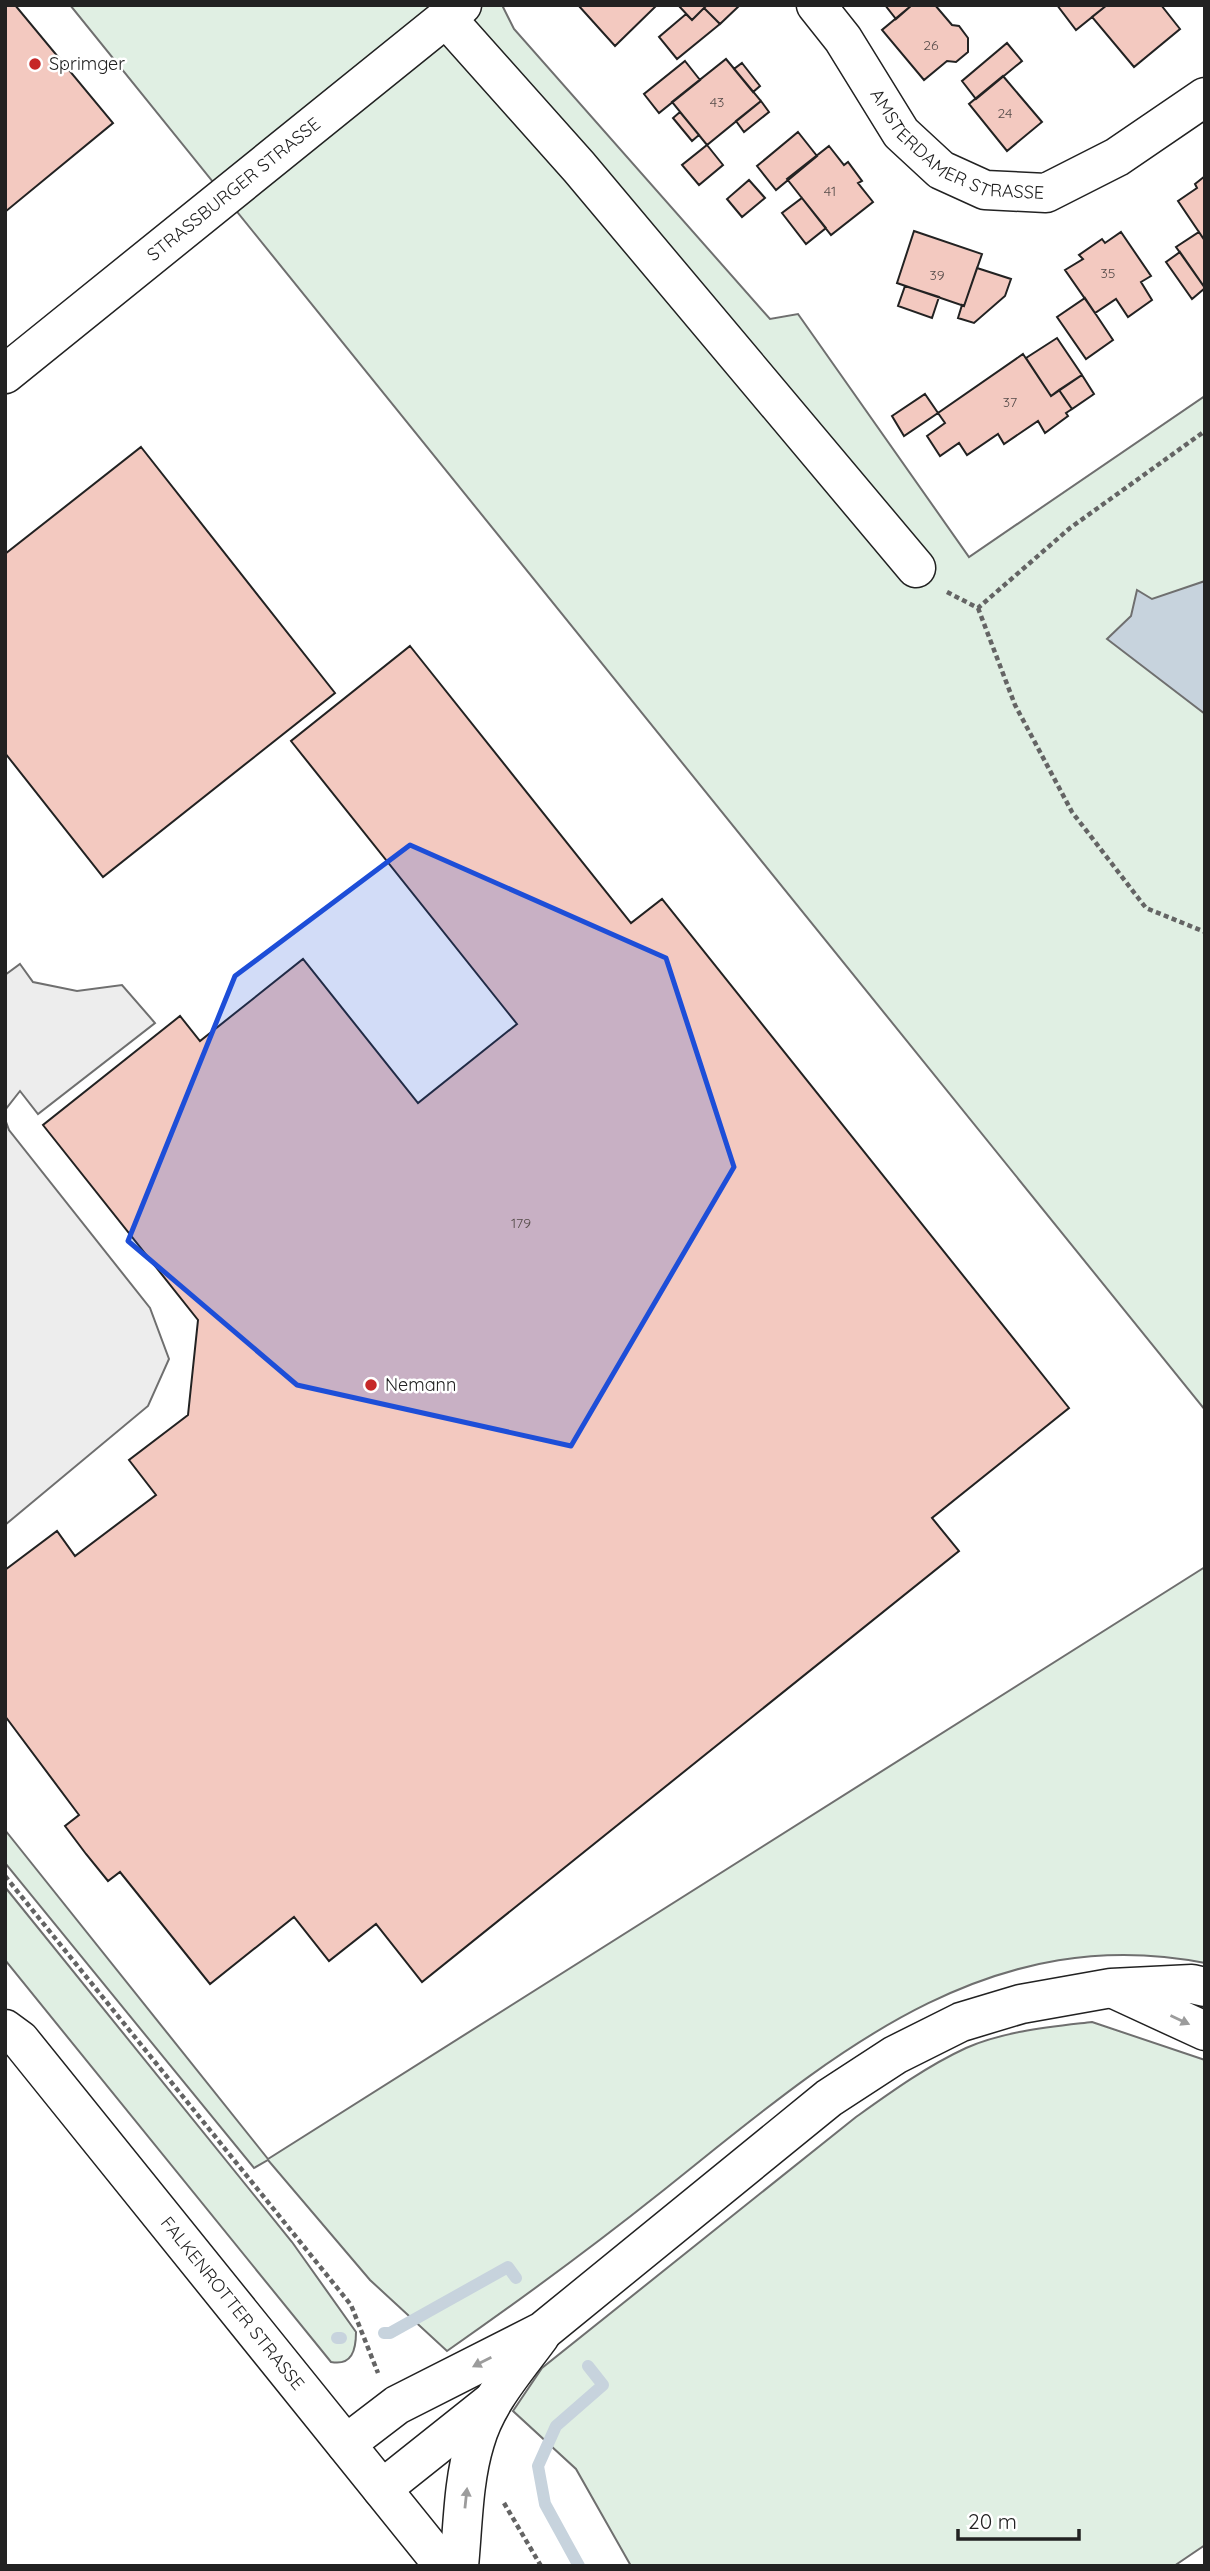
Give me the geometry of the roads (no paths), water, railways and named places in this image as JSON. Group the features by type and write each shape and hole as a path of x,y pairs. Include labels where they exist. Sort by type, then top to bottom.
{"main road":[{"name":"AMSTERDAMER STRASSE","path":"816,5 843,39 901,132 941,170 985,190 1046,193 1117,157 1205,97"},
{"name":"STRASSBURGER STRASSE","path":"5,374 454,12"},
{"path":"454,12 579,167 916,568"},
{"path":"346,2444 397,2405 543,2331 829,2098 895,2055 961,2022 1021,2004 1111,1988 1192,1984 1205,1987"},
{"path":"1111,1988 1205,2031"},
{"name":"FALKENROTTER STRASSE","path":"10,2025 444,2566"},
{"path":"459,2566 468,2477 475,2441 492,2401 543,2331"},
{"path":"382,2489 492,2401"}],"waterway":[{"path":"384,2333 390,2333 508,2267 516,2278"},
{"path":"579,2566 545,2504 538,2466 556,2426 603,2385 588,2366"}],"place":[{"name":"Sprimger","path":"35,64"},
{"name":"Nemann","path":"371,1385"}]}
